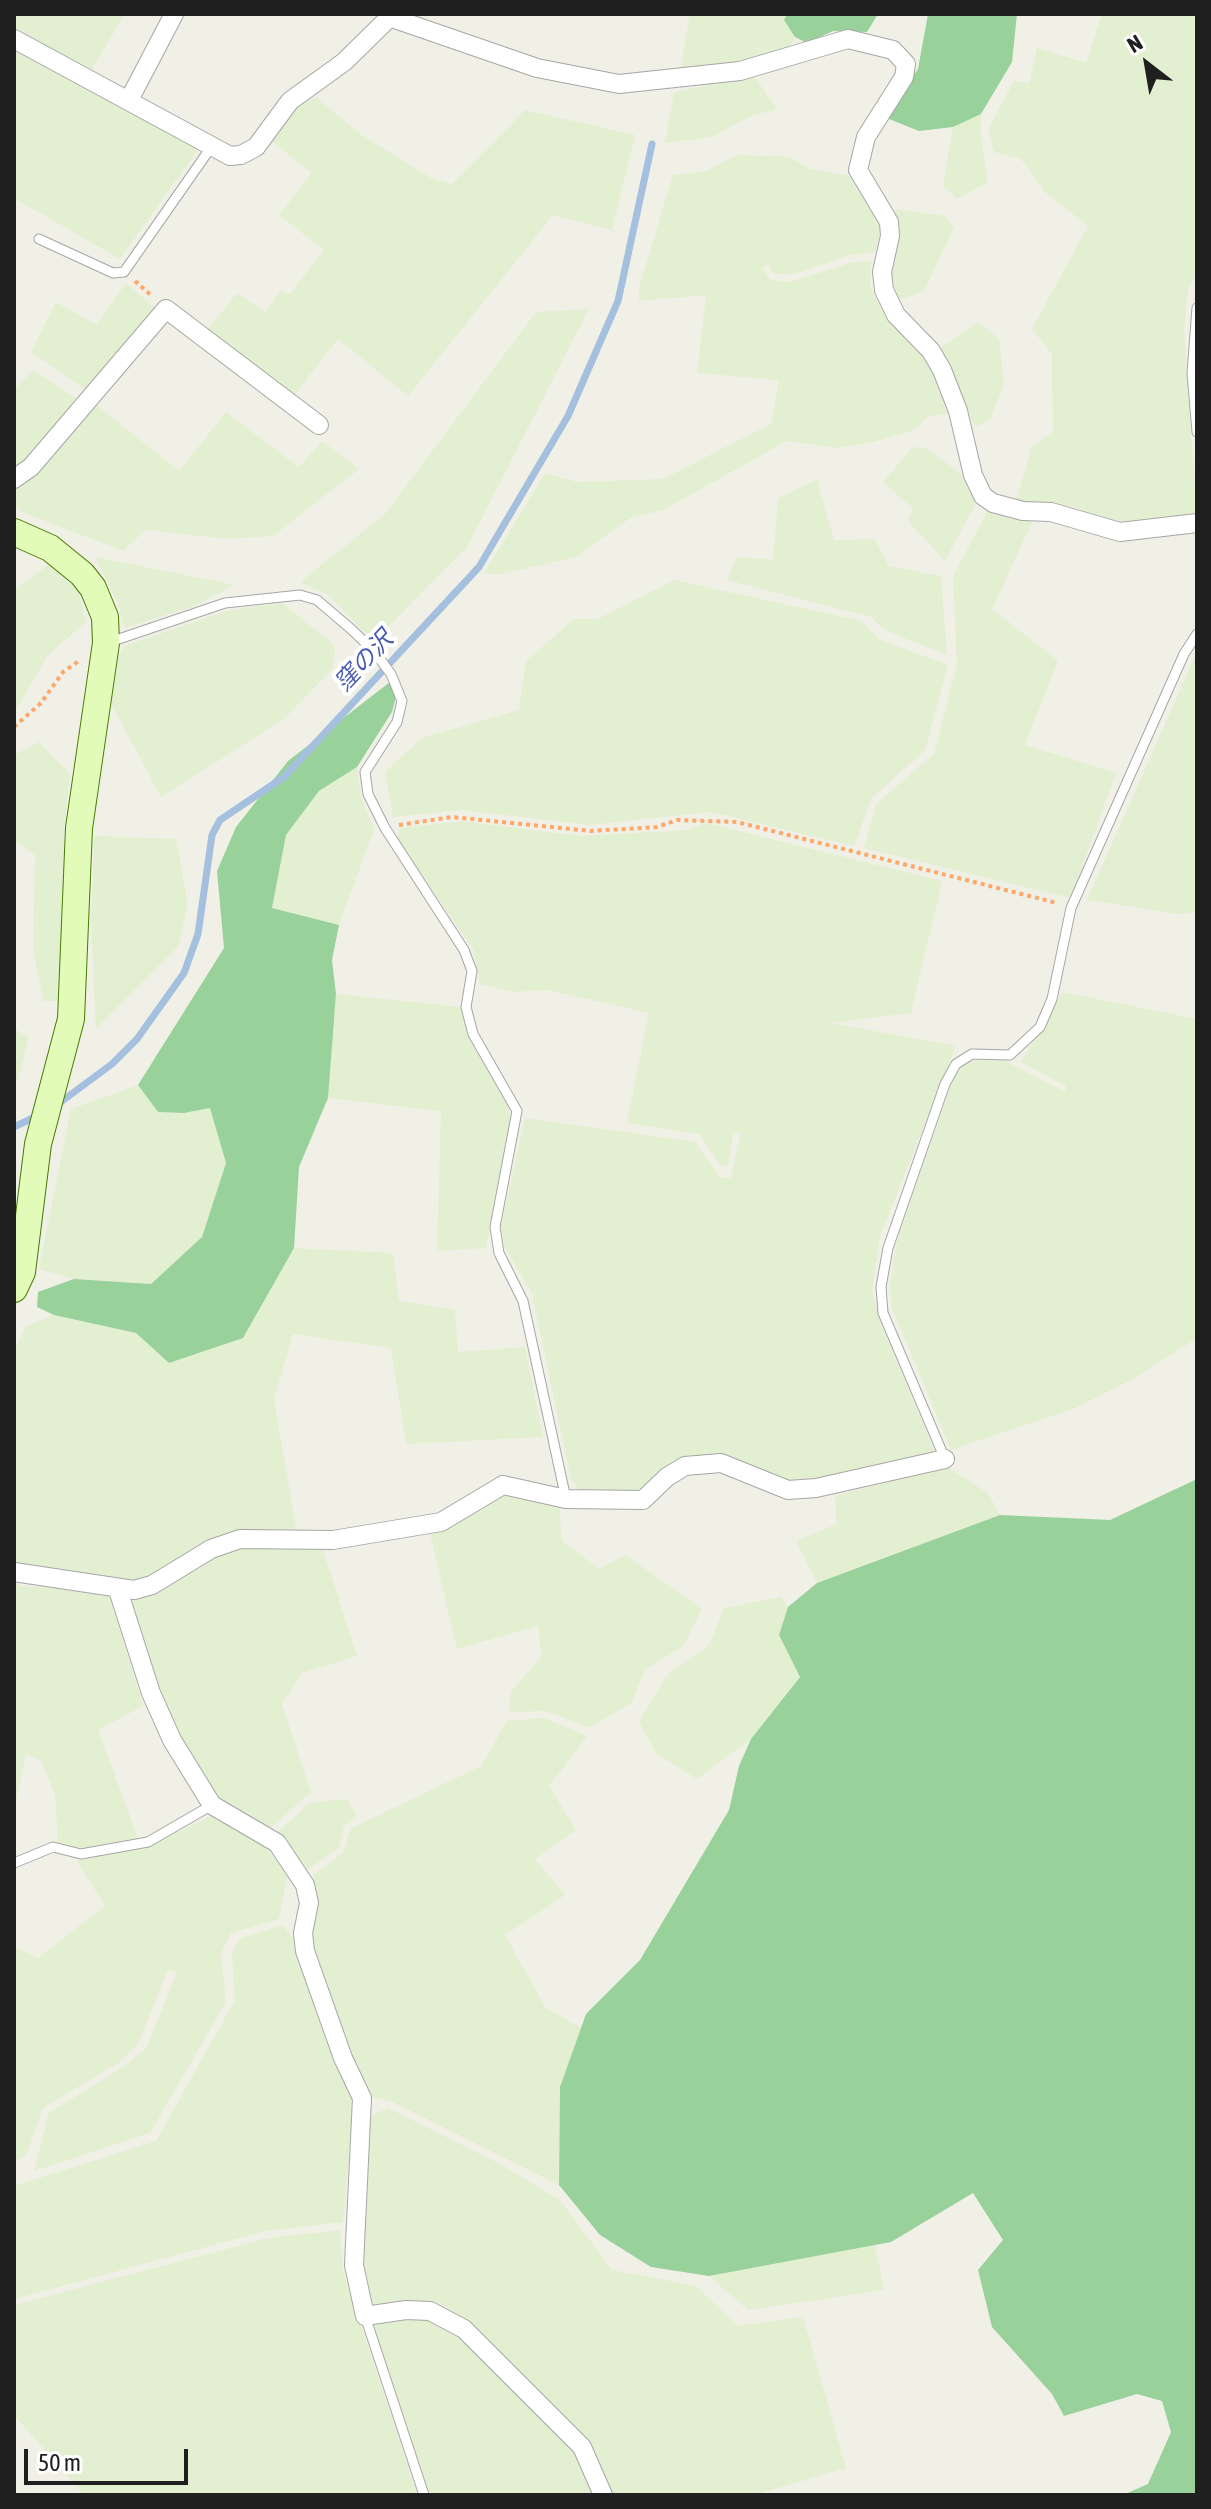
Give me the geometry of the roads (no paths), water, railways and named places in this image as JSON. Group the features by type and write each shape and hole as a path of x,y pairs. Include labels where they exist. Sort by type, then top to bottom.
{"street":[{"path":"129,100 174,14"},
{"path":"14,39 230,156 241,155 256,147 290,101 344,62 393,16 537,68 619,84 740,71 848,39 893,50 906,64 904,77 866,137 858,170 889,222 890,236 882,272 884,290 896,315 931,351 942,370 958,411 973,475 983,496 993,503 1023,511 1051,512 1120,532 1197,523"},
{"path":"14,479 31,467 166,309 319,425"},
{"path":"14,532 50,548 82,574 93,588 105,617 106,643 79,828 71,1019 38,1144 17,1276"},
{"path":"14,1572 118,1590 152,1585 211,1549 240,1539 333,1540 441,1522 503,1485 566,1499 643,1500 667,1477 685,1466 721,1463 788,1490 816,1488 945,1459"},
{"path":"118,1590 151,1693 167,1728 212,1805 277,1843 305,1885 309,1903 303,1933 305,1951 343,2058 362,2098 354,2265 365,2316 406,2310 430,2311 464,2329 582,2447 603,2495"}],"lane":[{"path":"39,239 113,273 124,272 212,146"},
{"path":"1197,308 1192,373 1197,432"},
{"path":"106,643 225,603 300,595 317,600 374,651 391,674 402,701 397,722 365,772 368,794 385,828 464,950 472,971 466,1007 473,1034 517,1111 495,1227 499,1253 523,1301 566,1499"},
{"path":"945,1459 883,1313 881,1287 888,1248 945,1084 956,1064 972,1054 1010,1055 1040,1027 1052,999 1071,908 1184,654 1197,634"},
{"path":"14,1863 53,1847 81,1854 148,1842 212,1805"},
{"path":"365,2316 424,2495"}],"waterway":[{"name":"窪の沢","path":"58,1104 112,1064 137,1039 184,973 198,934 212,835 220,820 284,777 479,567 568,416 618,301 652,144"},
{"name":"窪の沢","path":"14,1127 37,1116"}]}
